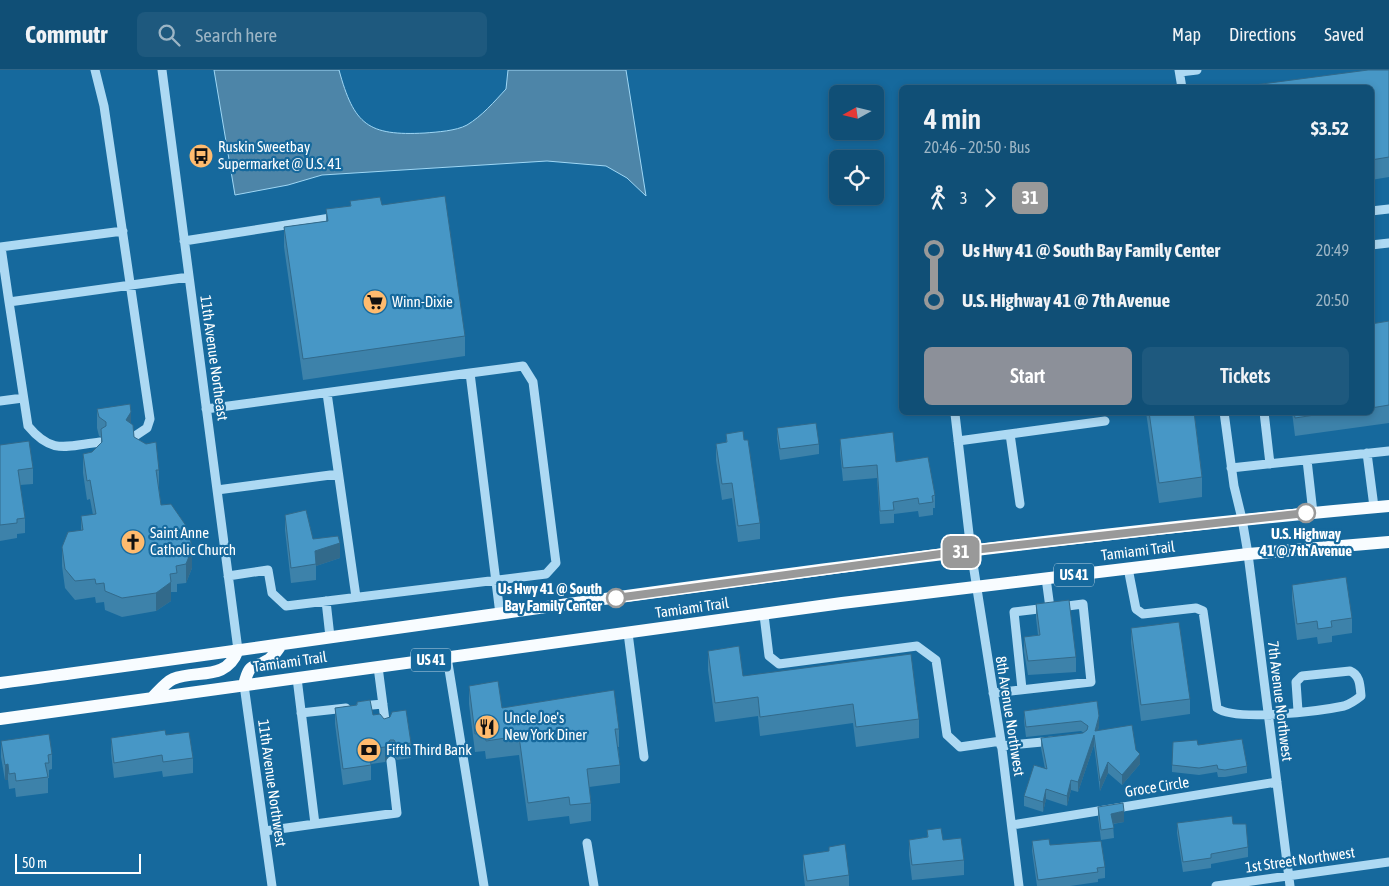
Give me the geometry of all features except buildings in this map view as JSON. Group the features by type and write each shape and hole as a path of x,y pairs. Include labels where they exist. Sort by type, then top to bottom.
{"main road":[{"name":"Tamiami Trail","path":"0,683 971,551 1242,519 1389,506"},
{"name":"Tamiami Trail","path":"0,720 448,657 977,586 1248,554 1389,542"},
{"path":"244,685 246,674 251,668 269,660 282,644"},
{"path":"152,698 173,679 218,671 230,662 238,650"}],"street":[{"path":"95,70 104,106 132,285 150,419 147,428 132,438"},
{"name":"11th Avenue Northeast","path":"162,70 238,650"},
{"path":"1182,85 1180,71 1198,70"},
{"path":"1374,211 1389,209"},
{"path":"184,241 349,215"},
{"path":"100,442 62,447 48,445 38,439 28,426 1,247 123,231"},
{"path":"1374,245 1389,243"},
{"path":"9,302 189,277"},
{"path":"206,409 523,366 532,382 556,563 546,574 286,606 272,593 268,570 228,576"},
{"path":"470,373 500,614"},
{"path":"327,393 356,597"},
{"path":"0,401 23,398"},
{"name":"8th Avenue Northwest","path":"955,415 971,551 1001,744 1019,886"},
{"name":"7th Avenue Northwest","path":"1224,415 1248,554 1290,886"},
{"path":"1264,415 1270,464"},
{"path":"958,441 1105,421"},
{"path":"1010,434 1020,504"},
{"path":"1232,468 1389,451"},
{"path":"1367,453 1374,507"},
{"path":"1307,460 1313,513"},
{"path":"217,490 338,474"},
{"path":"1128,568 1136,609 1143,614 1196,608 1202,611 1217,708 1223,713 1233,715 1268,715 1298,712 1346,706 1361,696 1359,679 1355,673 1350,671 1302,676 1296,682 1298,712"},
{"path":"1046,578 1050,608"},
{"path":"326,601 330,637"},
{"path":"993,693 1091,682 1084,604 1014,612 1022,689"},
{"path":"764,615 769,656 779,664 917,646 936,660 947,735 960,747 1065,739"},
{"path":"628,633 644,757"},
{"path":"448,657 484,886"},
{"path":"378,667 386,728"},
{"path":"297,678 315,824"},
{"name":"11th Avenue Northwest","path":"244,685 272,886"},
{"path":"302,713 383,704"},
{"path":"265,831 397,813 391,761"},
{"name":"Groce Circle","path":"1012,825 1277,782"},
{"path":"588,843 594,886"},
{"name":"1st Street Northwest","path":"1216,886 1389,862"}],"water":[{"path":"214,70 339,70 351,103 358,115 366,123 377,129 390,132 425,133 457,129 467,125 483,113 506,89 508,70 626,70 646,196 627,178 606,166 547,161 322,175 288,185 235,195"}],"bus line":[{"name":"31","path":"616,598 955,552 1306,513"}],"place":[{"name":"Ruskin Sweetbay Supermarket @ U.S. 41","path":"201,156"},
{"name":"Winn-Dixie","path":"375,302"},
{"name":"U.S. Highway 41 @ 7th Avenue","path":"1306,513"},
{"name":"Saint Anne Catholic Church","path":"133,542"},
{"name":"Us Hwy 41 @ South Bay Family Center","path":"616,598"},
{"name":"Uncle Joe's New York Diner","path":"487,727"},
{"name":"Fifth Third Bank","path":"369,750"}]}
